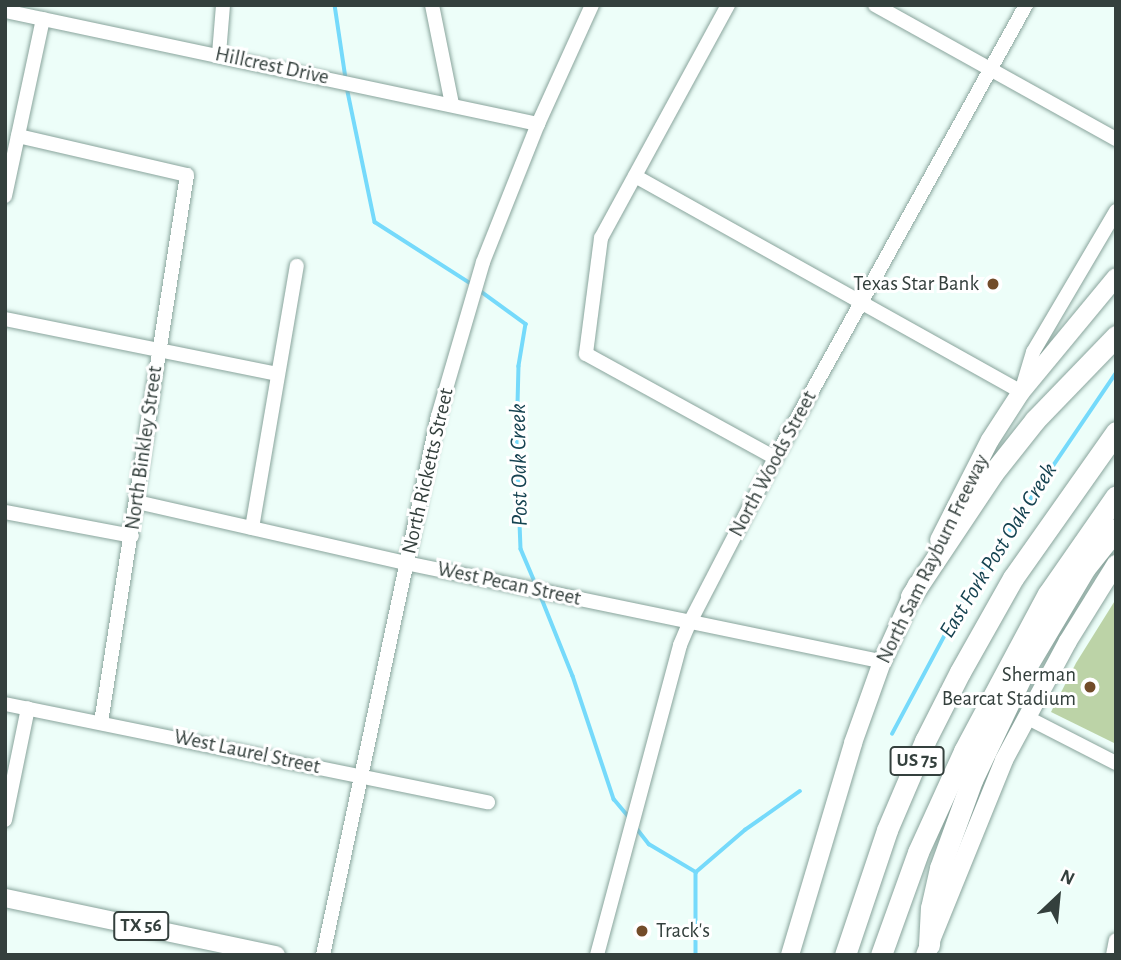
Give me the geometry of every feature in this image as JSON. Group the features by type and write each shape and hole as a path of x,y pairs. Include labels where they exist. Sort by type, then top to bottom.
{"highway":[{"path":"911,596 993,473 1035,420 1116,336"},
{"name":"US 75","path":"845,955 887,830 925,741 960,672 1013,578 1116,432"},
{"name":"US 75","path":"881,955 918,852 976,726 1048,594 1116,496"},
{"path":"927,950 931,908 940,868 972,780 1026,667 1086,568 1116,529"}],"main road":[{"name":"North Sam Rayburn Freeway","path":"790,955 830,815 882,662 911,596 990,440 1021,392 1116,277"},
{"path":"927,950 972,833 1026,717 1068,641 1116,564"},
{"name":"TX 56","path":"5,898 276,955"}],"street":[{"path":"219,54 223,5"},
{"path":"432,5 452,104"},
{"name":"North Ricketts Street","path":"323,955 438,416 483,261 538,124 592,5"},
{"path":"728,5 601,239 586,354 775,458"},
{"path":"875,5 1116,139"},
{"name":"North Woods Street","path":"597,955 680,645 690,622 775,458 1026,5"},
{"name":"Hillcrest Drive","path":"5,11 219,54 538,124"},
{"path":"5,196 43,19"},
{"name":"North Binkley Street","path":"18,136 187,175 158,348 138,502 101,722"},
{"path":"635,176 861,305 1021,392 1033,352 1116,211"},
{"path":"252,528 297,266"},
{"path":"5,319 278,374"},
{"name":"West Pecan Street","path":"138,502 406,564 882,662"},
{"path":"5,512 132,536"},
{"name":"West Laurel Street","path":"5,704 488,802"},
{"path":"5,820 28,708"},
{"path":"1026,717 1116,762"},
{"path":"1113,955 1116,940"}],"green space":[{"name":"Sherman Bearcat Stadium","path":"1116,599 1116,744 1051,712 1076,663"}],"waterway":[{"name":"Post Oak Creek","path":"335,5 346,79"},
{"name":"Post Oak Creek","path":"347,87 375,222 473,285"},
{"name":"Post Oak Creek","path":"479,290 526,324 519,366 517,445 521,549 536,584"},
{"name":"East Fork Post Oak Creek","path":"892,734 969,590 1116,373"},
{"name":"Post Oak Creek","path":"540,594 573,676 614,799 629,817"},
{"name":"East Fork Post Oak Creek","path":"696,872 745,830 800,791"},
{"name":"East Fork Post Oak Creek","path":"635,826 649,844 696,872 696,955"}],"place":[{"name":"Texas Star Bank","path":"993,284"},
{"name":"Sherman Bearcat Stadium","path":"1090,687"},
{"name":"Track's","path":"642,931"}]}
